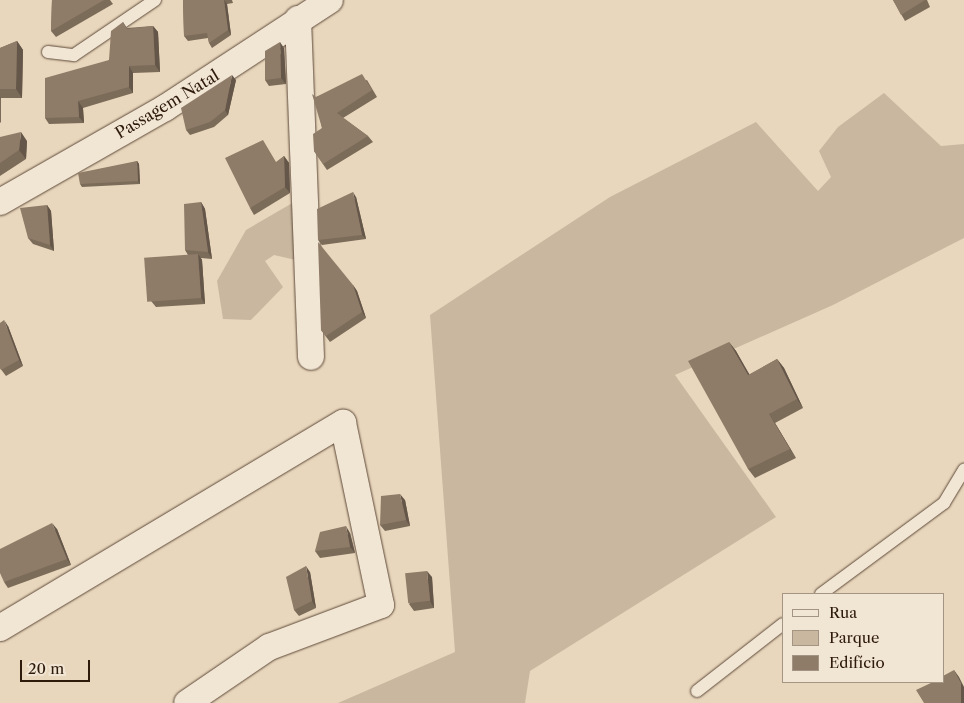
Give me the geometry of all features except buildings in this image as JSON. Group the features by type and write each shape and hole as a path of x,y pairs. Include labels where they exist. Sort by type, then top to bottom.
{"street":[{"name":"Passagem Natal","path":"0,202 165,108 298,19 330,0"},
{"path":"298,19 311,357"},
{"path":"0,628 343,423 381,605 269,647 187,703"}],"lane":[{"path":"48,52 74,55 155,0"},
{"path":"822,593 944,503 964,470"},
{"path":"697,691 782,625"}],"green space":[{"path":"884,93 941,146 964,144 964,238 833,305 675,375 776,517 530,671 525,703 338,703 455,652 430,315 610,197 756,122 818,191 831,177 819,151 838,127"},
{"path":"301,198 300,261 274,255 265,261 283,287 251,320 223,319 217,281 246,230"}]}
